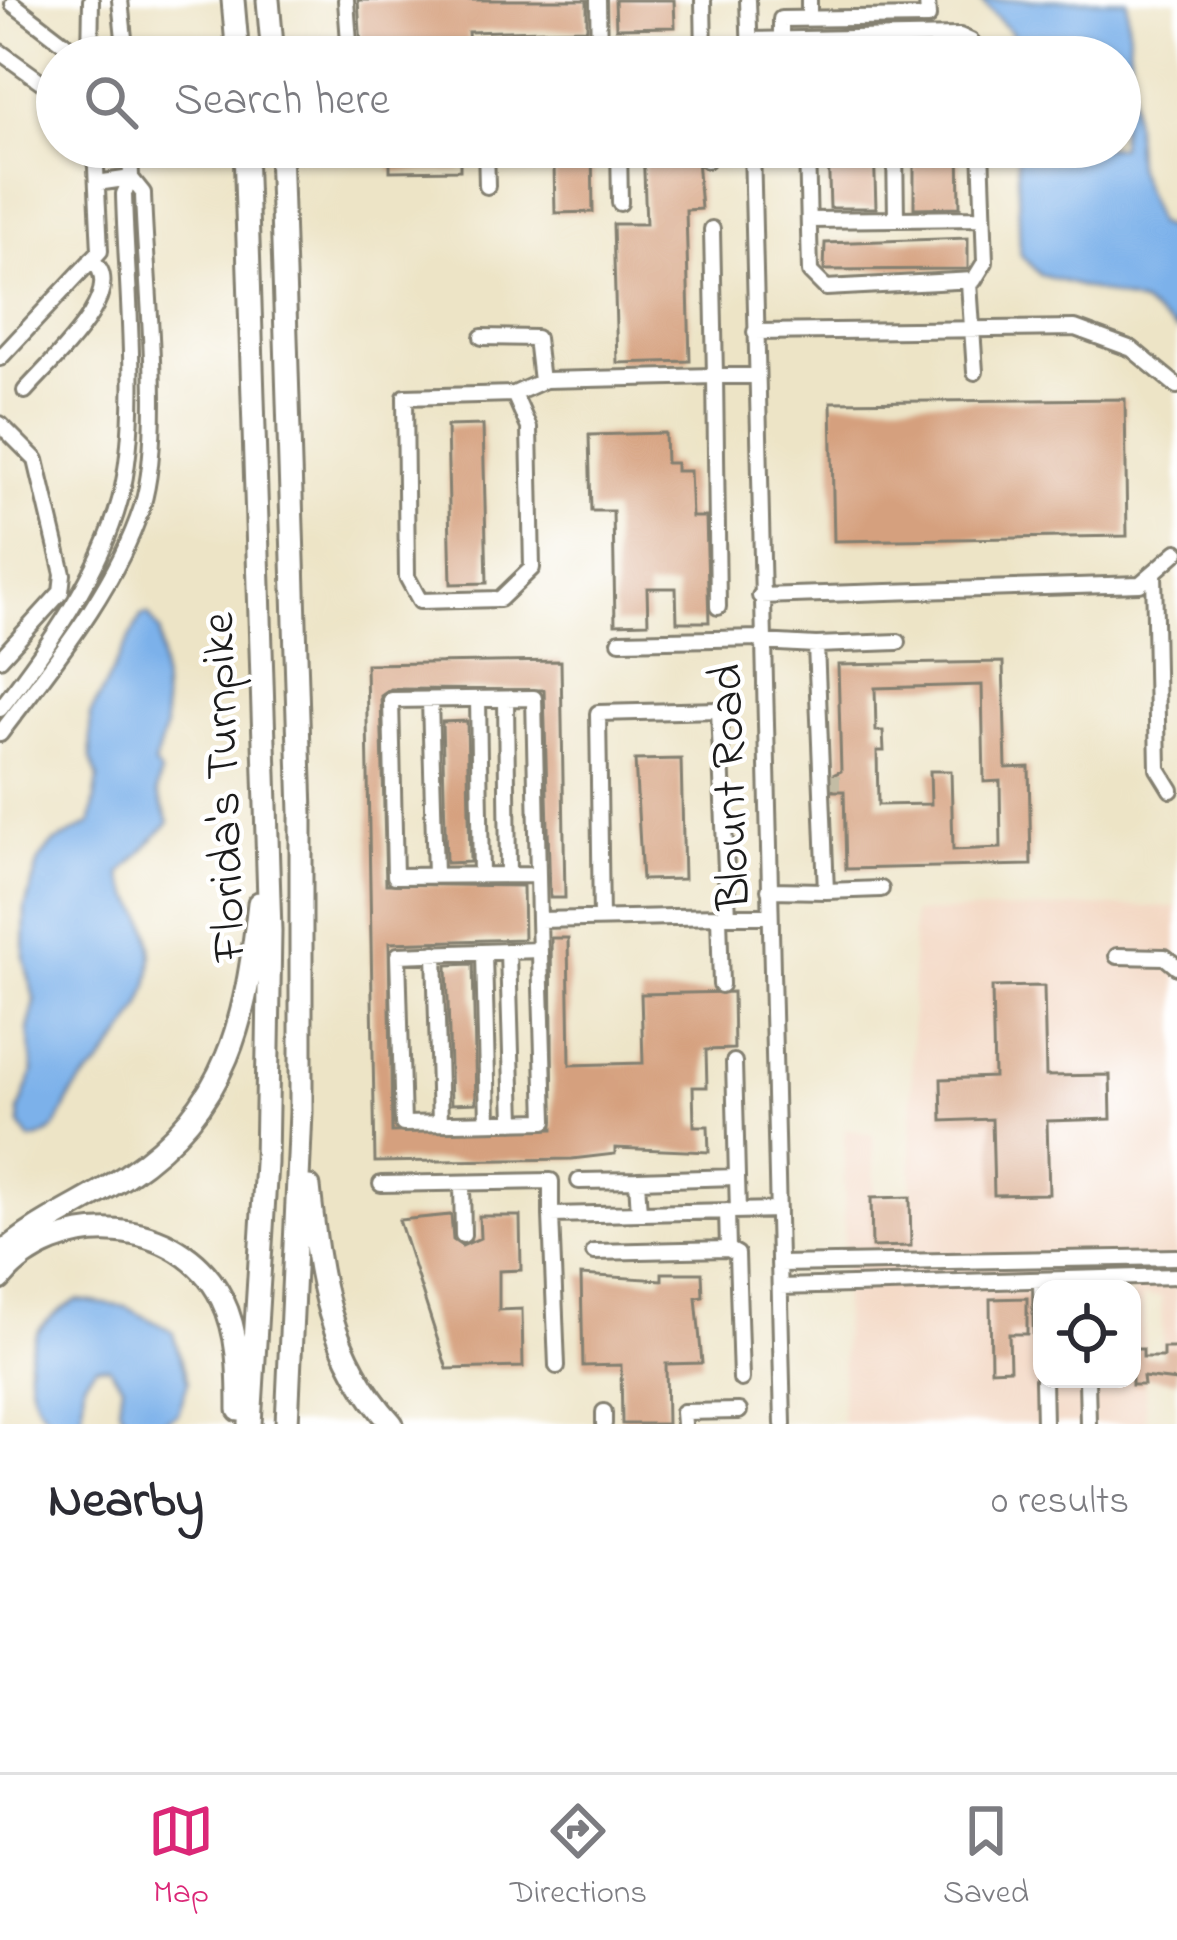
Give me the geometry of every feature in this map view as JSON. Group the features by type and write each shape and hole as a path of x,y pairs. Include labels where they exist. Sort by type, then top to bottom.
{"highway":[{"path":"233,0 236,36"},
{"path":"268,0 271,36"},
{"name":"Florida's Turnpike","path":"246,168 270,931 267,1118 250,1424"},
{"name":"Florida's Turnpike","path":"281,168 295,560 301,1112 286,1424"},
{"path":"0,1256 22,1235 160,1151 204,1101 223,1072 243,1018 264,855"},
{"path":"301,1112 317,1277 328,1317 365,1392 392,1424"},
{"path":"0,1279 34,1247 63,1234 101,1229 176,1249 205,1273 223,1300 237,1353 240,1424"}],"street":[{"path":"88,36 91,0"},
{"path":"120,0 124,36"},
{"path":"346,0 349,36"},
{"path":"598,0 599,36"},
{"path":"704,0 704,36"},
{"path":"748,0 749,36"},
{"path":"809,0 809,19"},
{"path":"781,36 781,19 928,17 927,0"},
{"path":"13,4 57,36"},
{"path":"0,52 36,78"},
{"path":"0,358 100,250 96,168"},
{"path":"0,709 46,661 119,504 125,471 124,194 131,168"},
{"path":"487,168 487,186"},
{"path":"619,168 620,202"},
{"name":"Blount Road","path":"752,168 783,1424"},
{"path":"808,168 811,278 826,288 969,283 984,268 982,168"},
{"path":"895,168 896,219"},
{"path":"97,184 131,178"},
{"path":"0,734 46,661 117,566 142,506 152,456 142,193 131,178"},
{"path":"809,220 983,218"},
{"path":"712,229 718,607"},
{"path":"25,391 100,303 102,274 91,260"},
{"path":"969,283 975,372"},
{"path":"755,332 1046,325 1093,332 1132,349 1177,386"},
{"path":"482,337 536,338 542,381"},
{"path":"514,394 529,428 532,568 500,599 420,601 407,577 405,397 514,394 542,381 756,376"},
{"path":"0,424 36,460 63,574 61,592 0,659"},
{"path":"760,596 1140,584 1177,552"},
{"path":"256,561 295,560"},
{"path":"1154,572 1158,769 1171,790"},
{"path":"22,638 46,661"},
{"path":"620,641 898,642"},
{"path":"817,645 826,891"},
{"path":"538,874 394,876 391,700 533,698 538,874 544,1121 403,1124 398,955 539,950"},
{"path":"478,699 481,875"},
{"path":"506,699 508,875"},
{"path":"430,700 435,875"},
{"path":"601,919 598,712 719,710 721,985"},
{"path":"821,761 833,783 823,805"},
{"path":"769,890 881,889"},
{"path":"538,920 770,916"},
{"path":"508,951 513,1122"},
{"path":"484,952 488,1122"},
{"path":"435,953 440,1123"},
{"path":"1117,956 1165,957 1177,967"},
{"path":"728,1249 736,1177 734,1062"},
{"path":"579,1181 736,1177"},
{"path":"637,1180 639,1214"},
{"path":"381,1184 550,1181 557,1366"},
{"path":"462,1184 463,1235"},
{"path":"551,1215 778,1210"},
{"path":"594,1252 728,1249 736,1254 741,1379"},
{"path":"779,1264 1177,1257"},
{"path":"1141,1281 1177,1276"},
{"path":"780,1287 1033,1280"},
{"path":"1043,1388 1044,1424"},
{"path":"1087,1388 1088,1424"},
{"path":"684,1424 683,1412 739,1411"}],"shaded area":[{"path":"1177,907 1177,1380 1164,1379 1161,1297 1143,1296 1146,1424 842,1424 845,1128 873,1135 875,1195 911,1197 913,913"}],"water":[{"path":"980,0 1127,0 1129,36 1012,33"},
{"path":"1018,168 1137,168 1157,224 1177,232 1177,331 1142,304 1040,275 1020,254"},
{"path":"148,614 160,631 165,729 154,764 160,773 157,792 169,822 121,874 149,932 152,952 147,988 122,1037 74,1091 57,1123 47,1134 30,1140 20,1125 19,1111 33,1072 28,1029 35,1002 24,958 25,908 39,861 52,844 91,823 98,778 91,759 90,715 141,616"},
{"path":"77,1300 126,1307 172,1331 188,1382 178,1414 157,1424 128,1424 119,1408 122,1384 109,1367 96,1366 84,1381 82,1415 70,1424 45,1413 31,1388 33,1342 47,1321"}],"building":[{"path":"358,0 587,0 587,29 360,36"},
{"path":"615,0 674,0 675,27 616,28"},
{"path":"390,168 460,168 460,170"},
{"path":"554,168 592,168 593,212 555,213"},
{"path":"644,168 698,168 701,209 686,210 690,361 617,363 613,224 646,224"},
{"path":"829,168 875,168 876,208 830,208"},
{"path":"914,168 959,168 960,207 914,208"},
{"path":"968,238 968,269 824,270 825,243"},
{"path":"1125,399 1127,536 834,541 831,402"},
{"path":"483,425 487,583 451,584 447,426"},
{"path":"665,433 666,463 676,463 676,471 690,471 692,517 706,517 709,622 677,622 676,588 647,588 648,623 615,624 613,511 591,511 589,435"},
{"path":"561,661 565,898 550,898 544,690 391,689 381,696 386,884 523,886 524,939 389,943 392,1132 553,1129 551,938 568,938 570,1065 643,1063 641,994 733,992 734,1049 706,1050 707,1087 693,1087 694,1126 708,1126 709,1152 615,1148 615,1154 572,1159 375,1162 366,664"},
{"path":"1003,662 1006,768 1029,767 1031,865 846,869 844,791 833,791 833,775 841,771 838,665","holes":["982,685 984,782 1000,781 1001,848 953,850 951,771 930,771 931,804 878,805 877,751 884,751 883,731 876,731 875,688"]},
{"path":"467,721 470,862 446,863 442,722"},
{"path":"681,759 684,879 642,880 635,760"},
{"path":"473,964 476,1103 451,1104 447,965"},
{"path":"1044,986 1046,1076 1110,1075 1111,1119 1047,1121 1049,1194 994,1195 992,1119 942,1121 941,1079 994,1077 992,987"},
{"path":"910,1197 911,1246 872,1247 871,1198"},
{"path":"451,1215 453,1240 462,1246 480,1238 479,1216 520,1216 521,1270 499,1271 499,1310 522,1309 523,1367 447,1369 399,1220"},
{"path":"662,1273 702,1273 703,1296 696,1297 702,1363 666,1364 667,1424 622,1424 621,1365 583,1366 581,1275 662,1280"},
{"path":"1027,1298 1027,1334 1009,1334 1010,1369 991,1370 990,1299"},
{"path":"1163,1348 1177,1348 1177,1381 1143,1377 1141,1385 1141,1349 1143,1357 1163,1357"}],"tunnel":[{"path":"833,775 833,791"}]}
